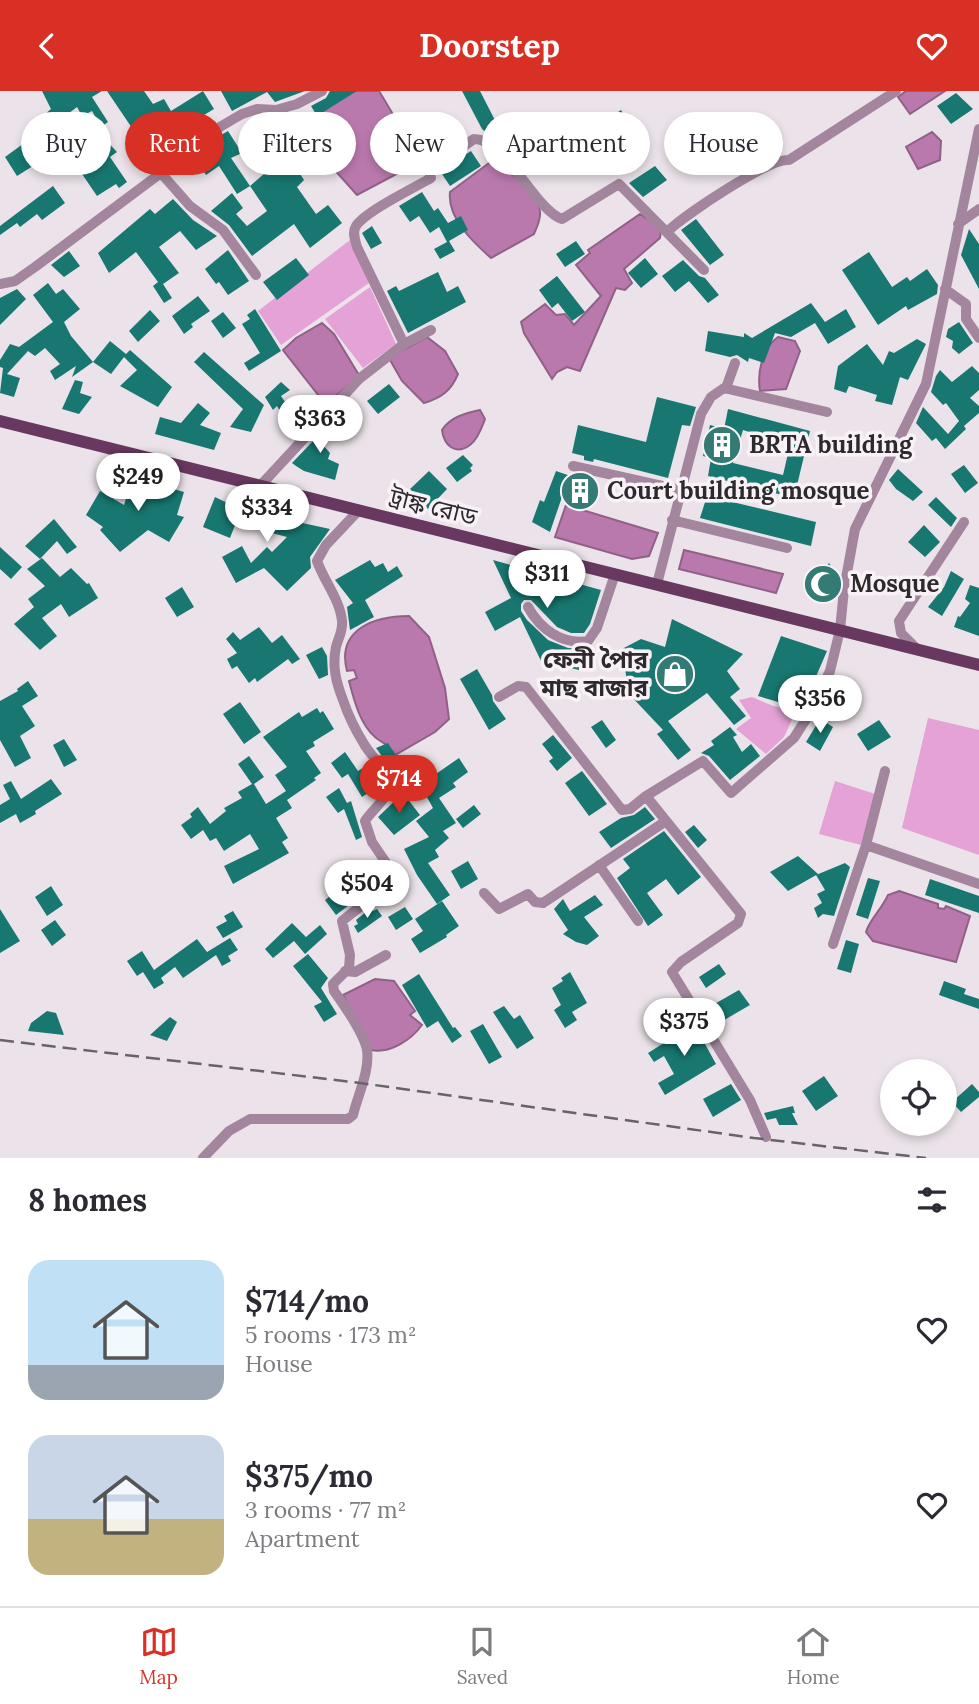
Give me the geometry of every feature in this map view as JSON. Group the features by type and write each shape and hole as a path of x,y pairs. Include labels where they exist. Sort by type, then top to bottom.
{"main road":[{"name":"ট্রাঙ্ক রোড","path":"0,421 979,665"}],"street":[{"path":"224,125 257,109 276,110 298,104 322,91"},
{"path":"668,231 722,194 776,161 789,160 896,91"},
{"path":"499,697 518,686 526,687 622,810 631,809 646,796 703,761 729,792 734,790 794,738 830,671 840,630 855,529 926,384 979,129"},
{"path":"404,344 353,234 356,226 369,215 431,178 429,171 433,167 474,139 480,139 500,154 555,216 562,219 619,184 704,270"},
{"path":"0,284 15,281 156,175"},
{"path":"163,175 190,206 223,229 256,275"},
{"path":"958,224 979,209"},
{"path":"944,289 966,304 966,319 979,338"},
{"path":"260,486 359,379 404,344 430,330"},
{"path":"726,389 735,363"},
{"path":"657,585 701,414 711,397 726,389 827,412"},
{"path":"573,466 680,490"},
{"path":"203,1158 229,1131 250,1119 339,1120 353,1115 368,1059 367,1046 334,991 333,984 349,968 342,921 394,880 393,873 372,842 365,821 385,796 388,784 385,773 356,728 335,675 334,660 342,621 317,561 326,545 359,510"},
{"path":"672,520 788,548"},
{"path":"918,649 901,633 899,621 964,522"},
{"path":"528,607 543,630 581,642 588,641 597,628 615,574"},
{"path":"833,944 866,845 885,771"},
{"path":"646,796 741,914 738,923 681,962 672,972 750,1100 766,1137"},
{"path":"484,893 499,909 509,907 528,894 535,902 543,903 666,821"},
{"path":"866,845 979,884"},
{"path":"598,865 638,921"},
{"path":"345,971 355,972 386,955"}],"shaded area":[{"path":"352,91 379,91 392,112 370,112 370,175 395,175 357,195 339,175 356,175 356,112 322,112"},
{"path":"906,91 945,91 910,114 898,97"},
{"path":"932,132 941,141 940,160 918,169 906,147"},
{"path":"482,168 482,175 513,175 528,189 538,204 540,215 534,234 491,258 457,220 450,202 450,192"},
{"path":"640,214 661,231 660,238 624,269 632,283 625,290 616,288 580,371 567,367 557,372 552,379 524,333 521,322 545,304 556,315 565,314 574,325 601,296 576,265 590,253 588,250"},
{"path":"350,240 369,283 281,345 258,311"},
{"path":"370,287 396,344 363,368 325,319"},
{"path":"322,323 334,334 359,375 326,405 283,350 296,338"},
{"path":"427,337 445,351 458,374 445,393 424,403 402,381 390,360 393,355"},
{"path":"778,337 795,341 800,351 786,389 760,391 759,377 764,354"},
{"path":"480,410 485,419 475,440 465,448 451,447 443,435 445,426 459,416"},
{"path":"566,505 658,533 649,556 632,559 555,537"},
{"path":"684,550 783,574 776,593 679,569"},
{"path":"409,616 429,637 445,688 449,719 435,732 395,755 370,732 362,719 349,681 357,678 354,670 347,671 345,657 347,645 361,628 383,619"},
{"path":"752,697 773,706 796,711 784,737 766,754 736,729 751,718 739,700"},
{"path":"928,718 979,730 979,855 902,828"},
{"path":"835,781 875,794 861,845 819,834"},
{"path":"899,891 938,904 938,908 944,909 946,906 970,916 956,962 873,941 866,932 868,927 888,895"},
{"path":"375,979 394,981 415,1011 410,1015 422,1025 400,1045 378,1051 371,1050 343,995"}],"building":[{"path":"42,91 102,91 92,97 102,112 80,112 77,107 70,112 47,112 51,109"},
{"path":"107,91 144,91 153,104 164,99 171,111 203,91 214,109 209,112 125,112 125,118"},
{"path":"221,91 305,91 275,102 267,92 232,111"},
{"path":"330,91 357,91 323,112 315,112 311,106 326,98"},
{"path":"462,91 480,91 491,112 482,112 482,129"},
{"path":"956,93 973,109 951,124 937,106"},
{"path":"228,131 238,147 238,155 231,158 238,168 238,175 243,175 250,186 237,194 224,174 224,133"},
{"path":"21,145 21,173 17,176 5,157"},
{"path":"111,146 117,152 111,156"},
{"path":"471,151 481,166 468,174 468,153"},
{"path":"111,158 127,182 119,188 116,184 97,196 83,175 111,175"},
{"path":"655,166 667,180 643,197 629,183 641,175 650,175 650,169"},
{"path":"263,175 301,175 304,180 297,187 316,214 328,205 342,223 310,248 294,224 252,256 229,225 211,211 232,193 243,208 236,214 247,226 267,211 250,186"},
{"path":"443,175 467,175 450,186"},
{"path":"53,186 65,203 42,220 37,214 20,227 17,223 0,235 0,226"},
{"path":"422,192 434,211 438,208 448,223 461,216 468,230 449,241 455,251 440,259 434,249 447,242 439,227 430,233 419,216 410,222 399,206"},
{"path":"173,199 193,220 217,236 196,250 180,231 159,247 179,273 163,284 172,298 164,303 153,286 158,282 136,252 109,273 98,253 150,209 155,214"},
{"path":"696,219 724,255 710,265 681,230"},
{"path":"372,226 382,243 371,249 362,233"},
{"path":"969,229 979,244 979,289 961,255"},
{"path":"576,241 585,254 565,267 556,254"},
{"path":"228,250 249,281 228,295 205,269"},
{"path":"69,251 80,266 64,277 51,265"},
{"path":"869,252 892,287 907,277 910,281 927,269 938,285 937,294 908,310 906,306 878,325 842,270"},
{"path":"296,258 309,275 277,300 263,282"},
{"path":"645,258 658,274 641,288 628,273"},
{"path":"683,260 699,276 705,278 719,295 708,303 689,281 675,292 662,276"},
{"path":"438,272 447,292 458,286 466,302 408,333 387,291 396,286 399,291"},
{"path":"557,276 585,312 572,321 558,303 552,308 539,290"},
{"path":"48,283 56,294 63,289 80,309 64,322 71,336 93,362 72,377 76,366 55,380 50,371 60,364 45,348 35,356 28,351 7,374 20,378 14,397 0,393 3,368 0,367 0,360 10,344 19,347 53,322 33,295"},
{"path":"17,289 26,299 0,325 0,298"},
{"path":"198,296 210,311 191,324 193,327 184,334 172,316"},
{"path":"811,303 825,322 846,309 856,327 828,344 815,323 791,337 775,333 764,363 749,358 748,362 737,355 730,357 705,351 708,331 744,337 744,333 752,338"},
{"path":"255,309 281,351 249,371 244,363 260,353 242,324 250,319 247,315"},
{"path":"150,310 160,321 138,342 129,331"},
{"path":"223,312 236,328 223,338 211,321"},
{"path":"959,322 973,343 959,354 952,348 953,341 946,337 948,329"},
{"path":"917,339 926,344 908,380 900,377 892,405 875,401 877,395 849,386 846,393 834,389 838,366 867,344 883,365 889,351 894,353"},
{"path":"110,341 126,354 130,350 172,387 158,407 120,386 137,370 124,357 111,374 93,362"},
{"path":"204,352 264,405 251,432 230,427 243,409 194,362"},
{"path":"972,366 979,373 979,390 970,398 979,406 979,413 945,449 936,438 932,441 916,423 923,407 948,434 959,421 946,403 943,405 931,392 936,376 940,370 952,382"},
{"path":"75,380 83,382 80,393 92,397 79,414 62,409"},
{"path":"281,382 290,390 281,396 303,428 295,435 277,406 273,410 265,397"},
{"path":"389,384 400,397 378,414 367,401"},
{"path":"657,397 696,407 690,426 682,425 668,478 594,459 593,462 584,460 584,456 572,453 578,425 646,442"},
{"path":"198,403 210,413 200,425 221,433 214,450 155,434 160,417 181,423"},
{"path":"728,409 810,431 794,498 708,476 711,458 703,456 710,425 724,429","holes":["743,430 790,445 783,475 733,463"]},
{"path":"336,417 343,424 322,444 330,453 328,459 339,464 335,480 304,471 292,463"},
{"path":"463,455 473,465 470,468 472,471 457,482 446,468"},
{"path":"964,465 978,483 965,493 951,474"},
{"path":"898,469 923,492 913,501 896,489 889,480"},
{"path":"429,471 447,489 428,509 409,490"},
{"path":"556,471 594,484 586,504 562,497 550,532 532,522 540,500 544,502"},
{"path":"133,477 184,492 177,515 184,517 169,542 148,530 120,552 100,530 103,527 86,515 100,491 124,505"},
{"path":"707,496 816,522 811,546 700,518"},
{"path":"215,497 242,510 330,529 310,557 311,568 287,591 264,568 236,583 222,557 242,546 251,563 267,547 272,552 287,537 246,526 237,520 230,538 203,527"},
{"path":"936,497 957,518 951,527 928,505"},
{"path":"54,519 77,547 67,554 57,541 40,559 25,546"},
{"path":"924,525 940,542 925,557 908,542"},
{"path":"0,547 22,567 11,579 0,569"},
{"path":"42,558 60,577 71,568 89,583 98,598 69,617 61,604 42,618 57,636 40,650 14,624 34,607 28,599 45,586 27,569"},
{"path":"370,560 375,567 383,563 388,572 397,566 403,576 365,600 374,617 350,630 347,607 353,603 335,580"},
{"path":"493,560 601,590 590,624 584,633 571,633 557,627 531,600 524,600 521,604 521,611 527,620 548,640 568,648 589,649 579,670 541,661 520,617 495,631 485,612 511,598"},
{"name":"Mosque","path":"829,563 838,577 828,595 805,590"},
{"path":"951,571 964,579 942,616 928,607 944,587"},
{"path":"970,585 979,588 979,636 954,627 958,616 960,617 970,603 965,599"},
{"path":"182,587 194,607 177,617 165,598"},
{"name":"ফেনী পৈার মাছ বাজার","path":"672,619 743,654 727,671 740,689 730,697 746,716 734,725 707,693 668,721 691,750 678,760 657,734 663,730 629,694 622,649 641,639 665,647"},
{"path":"259,627 272,643 282,635 300,659 292,664 288,659 257,682 255,678 249,683 237,666 232,669 227,659 237,653 226,639 233,632 240,640"},
{"path":"781,636 827,651 802,709 758,696"},
{"path":"322,647 327,656 328,675 319,679 306,655"},
{"path":"477,669 493,701 506,719 489,730 460,679"},
{"path":"28,681 38,696 22,706 35,726 20,736 31,758 15,767 0,740 0,701 18,691 17,689"},
{"path":"240,702 261,732 244,744 223,714"},
{"path":"317,708 320,713 323,711 334,729 313,742 315,746 306,751 321,773 314,778 316,780 287,800 292,808 276,818 288,838 282,842 289,853 233,884 224,866 259,849 250,834 224,851 216,838 210,841 203,830 191,839 181,825 192,817 190,814 198,807 210,824 226,811 224,808 242,798 238,792 252,784 238,764 249,756 264,777 254,784 266,804 286,791 275,775 287,767 263,737 299,712 302,717"},
{"path":"820,719 833,727 820,751 806,742"},
{"path":"602,720 616,740 606,748 591,727"},
{"path":"879,720 891,737 868,751 857,734"},
{"path":"730,727 737,735 733,737 742,752 751,744 760,756 730,780 709,756 701,753 714,745 711,741"},
{"path":"553,735 572,758 557,771 549,761 553,758 542,744"},
{"path":"64,739 77,760 64,767 53,745"},
{"path":"388,743 399,761 390,767 376,748"},
{"path":"345,752 358,771 369,764 380,785 362,797 348,774 342,778 331,763"},
{"path":"459,758 468,772 453,783 456,787 439,798 456,823 443,831 449,838 435,850 439,857 428,863 450,895 437,904 417,875 404,849 429,837 416,821 433,808 420,785"},
{"path":"582,771 607,804 589,816 565,783"},
{"path":"51,779 62,794 20,823 16,814 0,823 0,805 10,799 3,785 11,781 21,799"},
{"path":"339,788 347,803 351,801 362,837 356,840 344,809 338,813 326,797"},
{"path":"403,793 420,815 394,835 378,817"},
{"path":"474,805 481,814 463,828 456,819"},
{"path":"645,807 655,819 611,848 599,832"},
{"path":"694,825 707,840 698,848 685,832"},
{"path":"664,831 701,877 678,895 666,879 647,893 663,915 648,926 617,878 630,868 623,859"},
{"path":"798,856 818,874 788,891 770,872"},
{"path":"468,861 478,879 461,889 451,871"},
{"path":"845,863 850,867 834,916 823,914 818,918 814,908 822,903 817,894 825,890 816,875"},
{"path":"868,878 880,881 868,919 856,915"},
{"path":"930,879 979,896 979,913 925,895"},
{"path":"51,886 63,905 47,916 35,897"},
{"path":"338,890 349,905 336,915 325,900"},
{"path":"595,895 603,905 584,917 599,936 587,945 576,942 563,934 568,930 554,909 563,899 570,911"},
{"path":"442,901 459,926 446,935 447,937 420,953 411,939 423,931 415,919"},
{"path":"405,907 413,919 396,930 388,917"},
{"path":"371,908 373,911 377,909 382,916 358,933 354,926 358,924 356,920"},
{"path":"0,909 20,941 0,953"},
{"path":"233,911 243,927 223,938 216,927 227,921 224,916"},
{"path":"55,920 66,935 52,946 41,930"},
{"path":"292,923 306,937 320,925 327,934 305,954 294,941 273,958 265,949"},
{"path":"230,938 238,950 228,956 231,961 222,966 216,955 183,978 175,967 161,978 164,983 154,989 143,972 137,976 127,961 142,951 154,970 197,939 207,952"},
{"path":"846,940 859,944 851,973 837,969"},
{"path":"308,954 328,978 321,988 337,1014 324,1022 314,1006 322,1002 293,966"},
{"path":"719,964 726,974 706,988 699,977"},
{"path":"570,972 587,1003 572,1012 577,1020 565,1028 554,1010 561,1005 552,988"},
{"path":"419,974 453,1028 462,1036 452,1043 438,1021 427,1028 402,985"},
{"path":"944,981 966,989 964,994 979,999 979,1009 939,995"},
{"path":"739,990 750,1005 714,1026 704,1010"},
{"path":"504,1006 514,1019 520,1015 534,1038 517,1049 493,1012"},
{"path":"47,1011 56,1013 64,1035 28,1031 31,1023"},
{"path":"170,1017 177,1022 167,1041 150,1035"},
{"path":"483,1024 502,1057 489,1064 470,1031"},
{"path":"694,1024 716,1064 665,1095 658,1083 674,1074 664,1056 654,1062 648,1053"},
{"path":"824,1076 838,1096 816,1111 802,1091"},
{"path":"731,1084 741,1100 713,1117 703,1099"},
{"path":"972,1084 979,1092 979,1097 961,1112 957,1108 957,1098"},
{"path":"793,1106 795,1113 792,1113 798,1125 779,1125 776,1118 767,1120 764,1113"}],"railway":[{"path":"0,1040 360,1083 754,1138 926,1158"}],"place":[{"name":"BRTA building","path":"722,445"},
{"name":"Court building mosque","path":"580,491"},
{"name":"Mosque","path":"823,584"},
{"name":"ফেনী পৈার মাছ বাজার","path":"675,674"}]}
